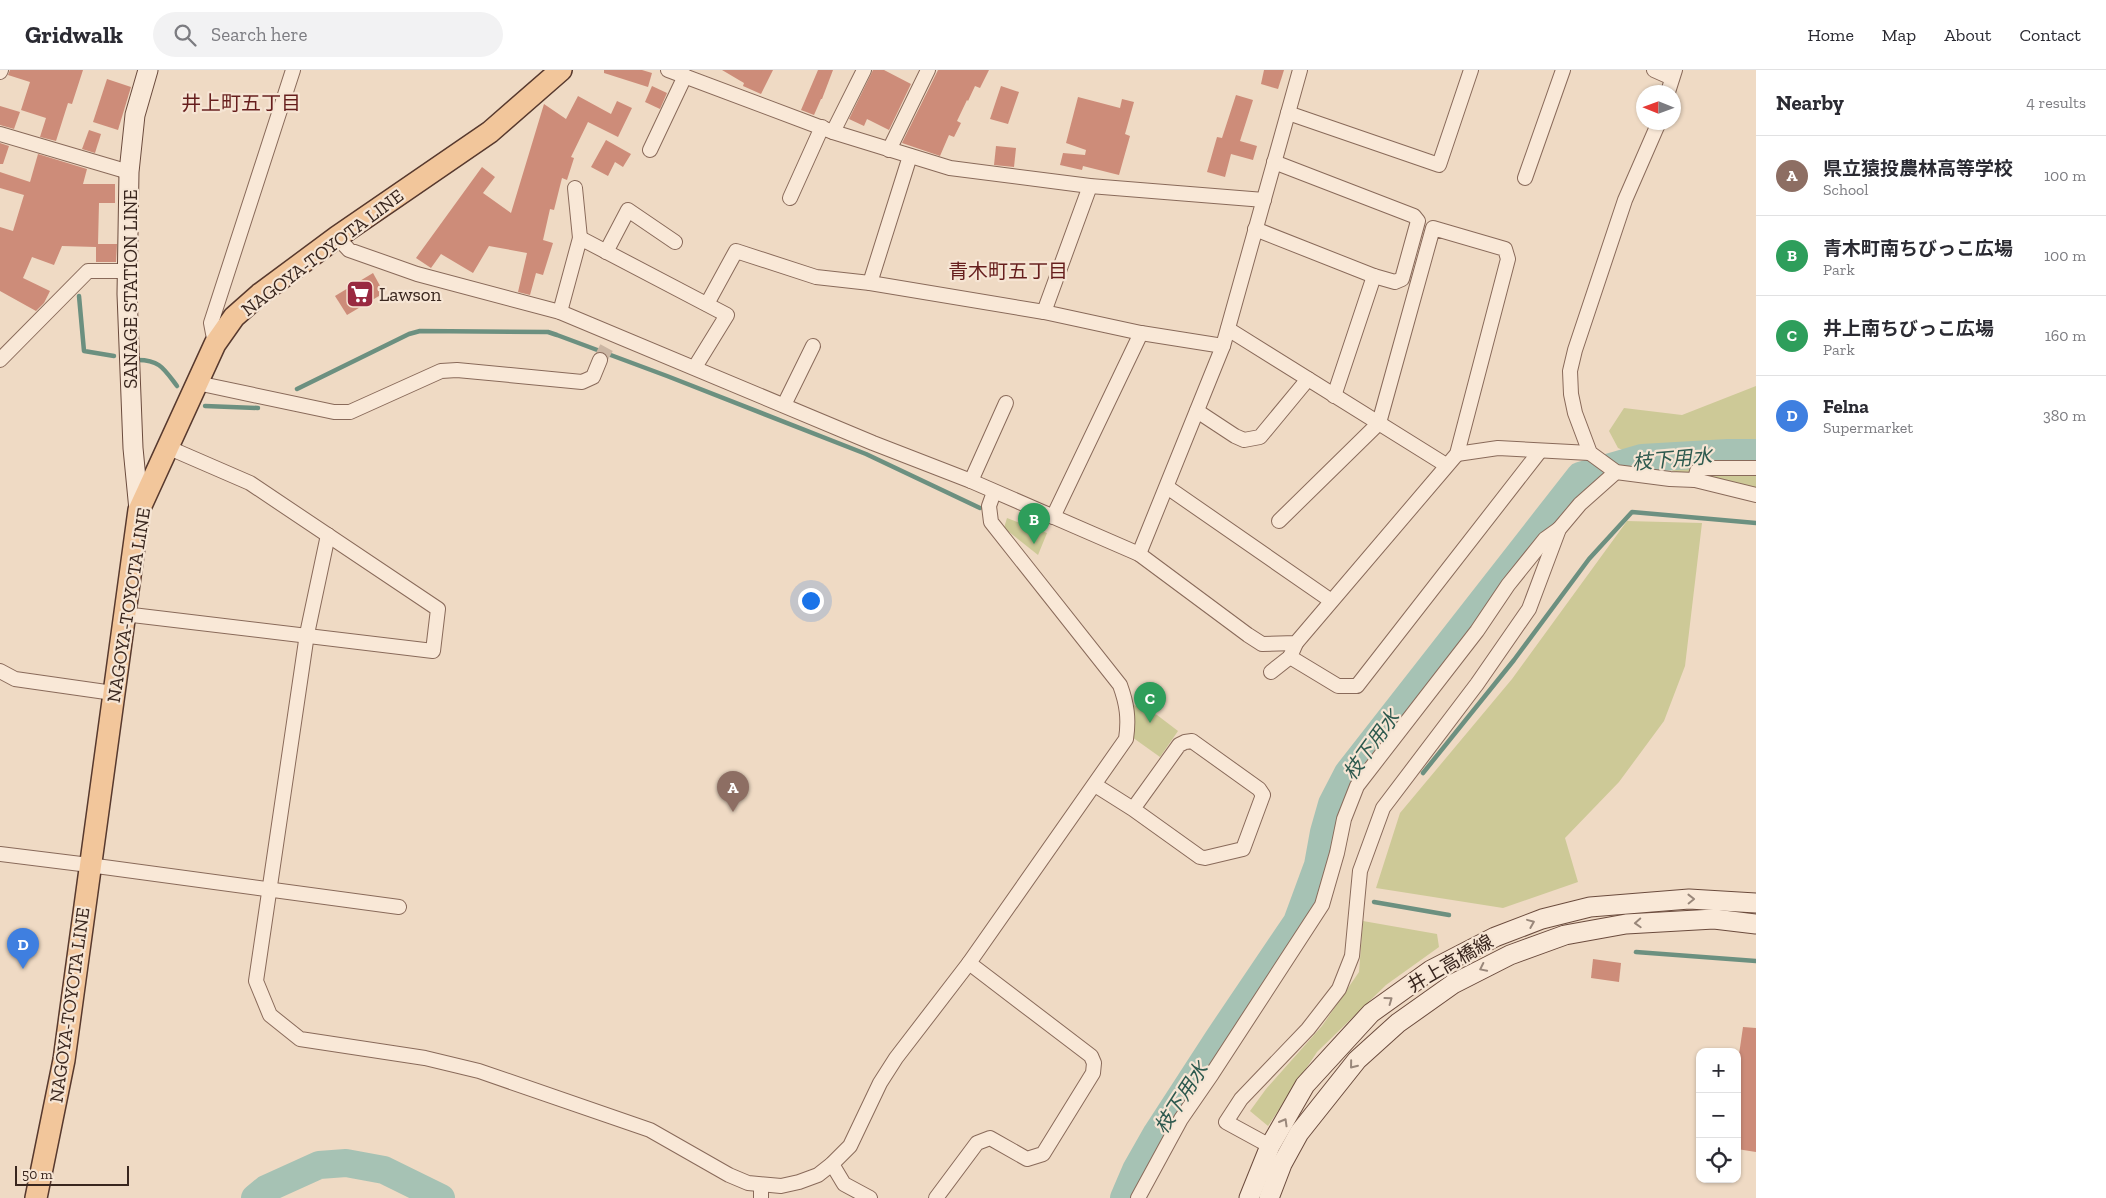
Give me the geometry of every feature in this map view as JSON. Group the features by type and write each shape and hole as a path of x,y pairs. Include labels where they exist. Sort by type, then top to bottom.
{"main road":[{"name":"NAGOYA-TOYOTA LINE","path":"36,1198 64,1060 89,865 139,510 215,344 234,317 260,294 337,237 490,132 561,70"}],"street":[{"name":"SANAGE STATION LINE","path":"139,510 133,448 128,271 129,172 135,115 148,70"},
{"path":"215,344 211,323 294,70"},
{"path":"668,70 828,129 950,168 1090,186 1264,200"},
{"path":"790,198 828,129 864,70"},
{"path":"889,150 928,70"},
{"path":"1139,554 1223,346 1300,70"},
{"path":"1288,113 1438,165 1471,70"},
{"path":"1525,178 1563,70"},
{"path":"1654,70 1674,74"},
{"path":"650,150 685,76"},
{"path":"1656,130 1625,200 1574,350 1570,370 1575,413 1590,453 1616,472 1670,480 1695,480 1756,495"},
{"path":"0,134 129,172"},
{"path":"870,283 910,156"},
{"path":"1256,229 1374,276 1395,282 1402,279 1418,221 1414,216 1274,162"},
{"path":"1044,312 1090,186"},
{"path":"560,312 580,238 575,188"},
{"path":"606,252 628,210 675,242"},
{"path":"1272,672 1290,657 1296,643 1330,600 1457,454 1508,259 1505,249 1433,228 1379,423 1279,521"},
{"path":"337,237 349,250 417,274 560,312 611,339 694,367 873,443 970,481 1139,554 1262,644 1296,643"},
{"path":"580,238 727,315 694,367"},
{"path":"707,304 736,250 816,277 870,283 1044,312 1141,333 1223,346"},
{"path":"0,360 88,271 128,271"},
{"path":"1334,396 1374,276"},
{"path":"1228,329 1446,465"},
{"path":"1053,517 1141,333"},
{"path":"784,405 813,346"},
{"path":"197,383 334,412 350,412 441,371 457,370 582,382 593,377 600,360"},
{"path":"1197,411 1244,440 1260,437 1308,379"},
{"path":"970,481 1006,403"},
{"path":"124,614 433,650 438,609 250,483 168,447"},
{"path":"1457,454 1498,448 1590,453"},
{"path":"1290,657 1338,686 1357,686 1540,451"},
{"path":"1695,480 1697,471 1704,468 1756,468"},
{"path":"1138,1198 1185,1113 1322,905 1337,853 1344,819 1357,786 1477,631 1508,585 1546,538 1559,529 1580,504 1616,472"},
{"path":"1166,487 1330,600"},
{"path":"328,535 307,634 256,981 270,1015 300,1039 425,1058 478,1071 650,1130 729,1176 748,1183 761,1192 799,1182 818,1174 832,1164 850,1146 880,1083 896,1058 969,963 1095,786 1126,739 1127,703 1120,685 990,522 988,506 994,492"},
{"path":"1270,1146 1226,1122 1241,1099 1308,1029 1339,990 1352,956 1360,871 1383,808 1477,684 1529,609 1559,529"},
{"path":"0,671 15,679 113,693"},
{"path":"1095,786 1133,809 1200,857 1205,858 1243,850 1263,796 1259,789 1192,742 1185,742 1179,745 1133,809"},
{"path":"0,854 399,908"},
{"name":"井上高橋線","path":"1249,1198 1270,1146 1305,1085 1371,1013 1431,970 1495,937 1542,919 1590,907 1689,899 1756,903"},
{"name":"井上高橋線","path":"1269,1198 1282,1164 1299,1133 1357,1060 1398,1023 1453,984 1510,955 1565,935 1626,924 1714,919 1756,924"},
{"path":"936,1198 977,1143 990,1138 1027,1159 1043,1154 1093,1073 1094,1063 1091,1056 969,963"},
{"path":"832,1164 844,1184 870,1198"}],"shaded area":[{"path":"1756,386 1756,501 1676,472 1618,448 1609,431 1624,408 1682,415"},
{"path":"1007,518 1047,533 1038,555 1004,528"},
{"path":"1627,521 1702,523 1685,666 1664,721 1619,782 1565,838 1578,882 1503,908 1376,888 1400,813 1512,679"},
{"path":"1134,705 1157,715 1178,731 1160,757 1132,737"},
{"path":"1363,921 1437,934 1439,947 1386,985 1317,1052 1268,1126 1250,1111 1266,1089 1322,1026 1359,972"}],"building":[{"path":"10,70 83,70 72,104 68,103 56,141 40,137 46,118 21,110 30,82 8,75"},
{"path":"604,70 642,70 652,73 648,87 604,73"},
{"path":"722,70 773,70 761,94 743,86 744,83"},
{"path":"818,70 833,70 814,115 801,110"},
{"path":"873,70 884,70 911,84 889,130 867,119 864,126 849,119"},
{"path":"938,70 989,70 980,88 975,86 967,100 957,121 961,123 954,137 949,135 940,156 902,143"},
{"path":"1264,70 1284,70 1278,89 1261,84"},
{"path":"107,79 131,87 118,130 93,122"},
{"path":"652,86 667,93 660,109 645,102"},
{"path":"1001,86 1019,92 1008,124 990,119"},
{"path":"1236,95 1253,100 1240,141 1257,146 1253,160 1231,154 1225,177 1207,172 1217,137 1222,138"},
{"path":"578,96 611,114 617,101 632,108 618,137 588,122 571,157 574,158 567,180 562,178 554,210 550,209 543,240 553,243 543,275 536,273 530,295 518,292 527,253 489,246 473,273 441,254 431,268 416,258 482,167 495,177 483,193 511,213 544,104 566,119"},
{"path":"1078,97 1120,108 1122,99 1134,102 1125,134 1130,136 1119,175 1083,166 1082,170 1060,165 1063,153 1085,155 1086,150 1066,143"},
{"path":"0,106 20,112 14,129 0,125"},
{"path":"89,130 101,134 95,153 82,149"},
{"path":"606,140 631,154 623,167 615,162 608,176 591,167"},
{"path":"0,143 9,146 3,164 0,164"},
{"path":"996,146 1016,148 1014,167 994,165"},
{"path":"38,154 87,169 83,184 115,184 115,203 99,203 98,244 117,244 116,262 96,262 96,247 62,246 54,265 32,257 23,278 50,291 44,303 36,311 0,291 0,227 13,231 24,195 0,188 0,172 30,182"},
{"name":"Lawson","path":"373,273 384,293 347,315 335,296"},
{"path":"1593,959 1621,963 1619,982 1591,978"},
{"path":"1743,1027 1756,1028 1756,1152 1741,1150 1740,1048"}],"waterway":[{"path":"79,296 84,351 114,356"},
{"path":"297,389 409,334 420,331 548,332 667,376 866,454 980,508"},
{"path":"138,360 157,364 165,370 177,386"},
{"path":"205,406 258,408"},
{"name":"枝下用水","path":"1124,1198 1136,1170 1157,1133 1297,922 1318,865 1324,832 1332,804 1348,773 1580,476 1642,458 1756,453"},
{"path":"1423,773 1514,660 1589,559 1632,512 1756,523"},
{"path":"1374,902 1449,915"},
{"path":"1636,952 1756,961"},
{"path":"255,1198 266,1189 319,1165 346,1163 384,1170 441,1198"}],"tunnel":[{"path":"600,360 609,343"}],"place":[{"name":"Lawson","path":"360,294"},
{"name":"青木町南ちびっこ広場","path":"1034,544"},
{"name":"井上南ちびっこ広場","path":"1150,723"},
{"name":"県立猿投農林高等学校","path":"733,812"},
{"name":"Felna","path":"23,969"}],"district":[{"name":"井上町五丁目","path":"241,103"},
{"name":"青木町五丁目","path":"1008,271"}]}
